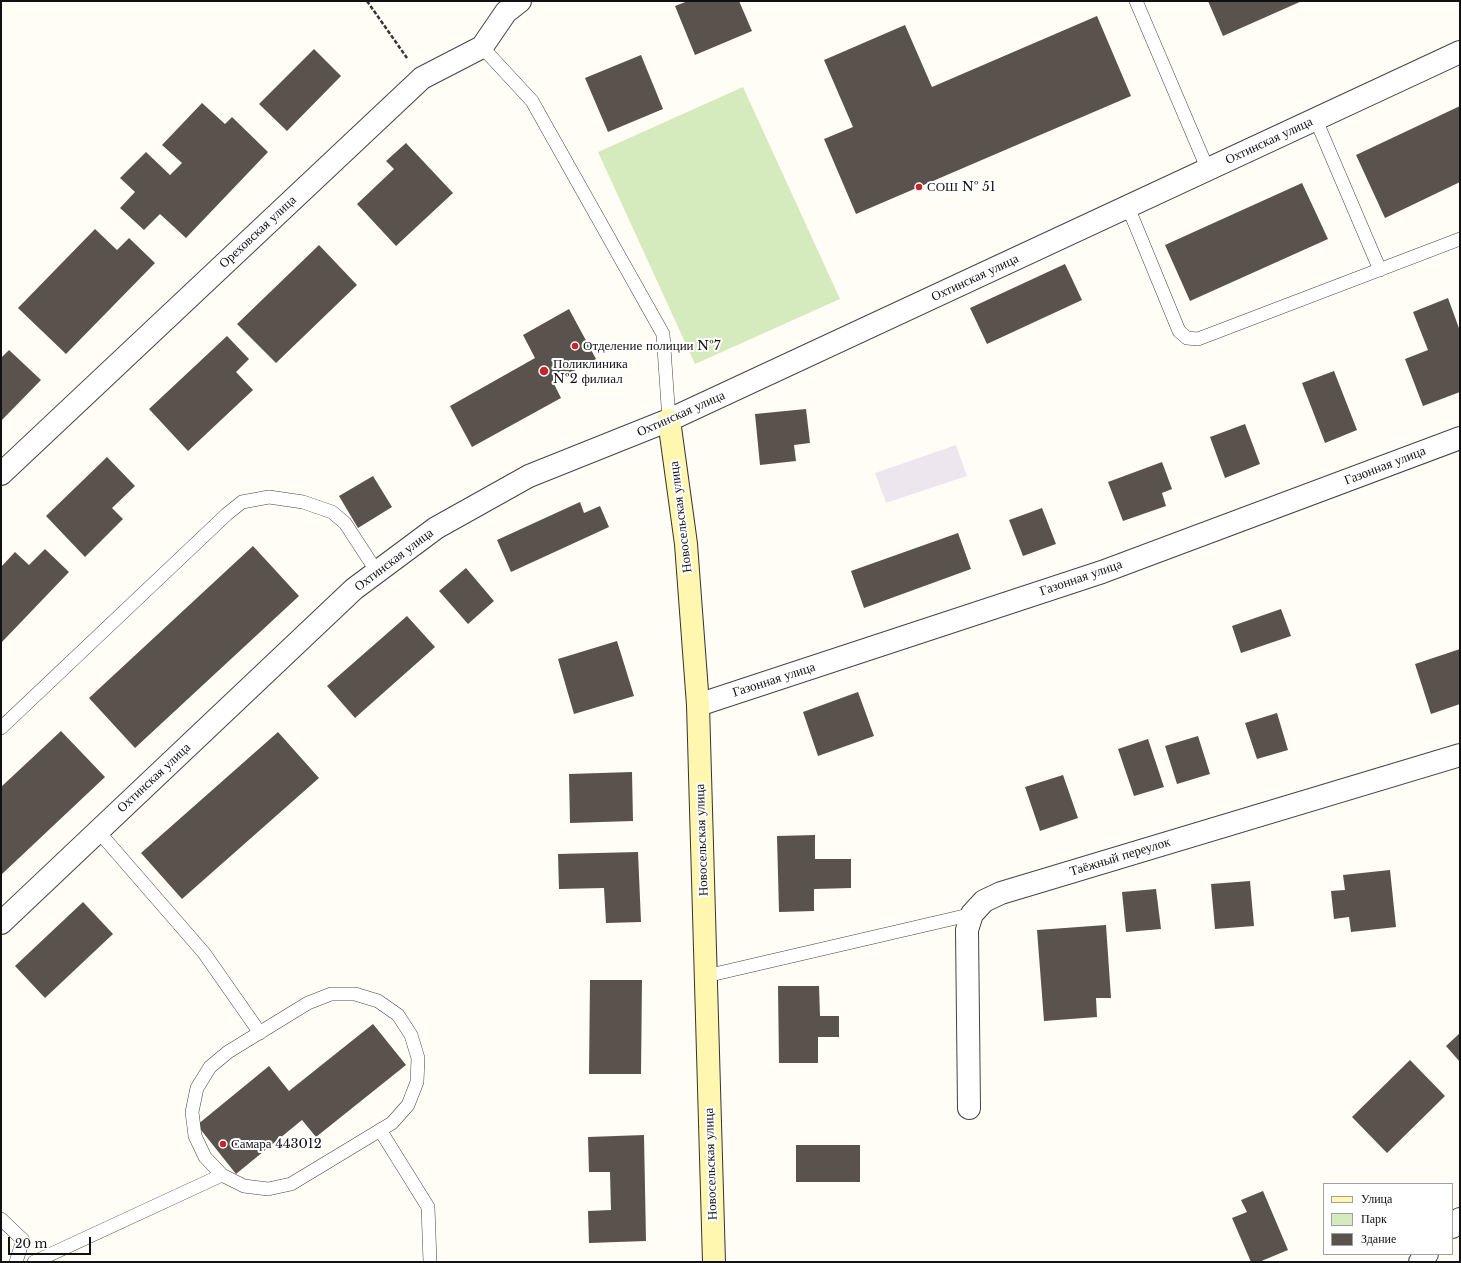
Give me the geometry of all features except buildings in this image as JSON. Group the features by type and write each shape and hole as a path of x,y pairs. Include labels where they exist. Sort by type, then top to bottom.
{"street":[{"name":"Ореховская улица","path":"1,474 422,78 482,47 506,12 520,1"},
{"name":"Охтинская улица","path":"1,923 354,589 436,528 529,476 670,420 1460,52"},
{"name":"Новосельская улица","path":"670,420 686,544 698,705 714,1262"},
{"name":"Газонная улица","path":"698,705 1102,572 1460,438"},
{"name":"Таёжный переулок","path":"969,1108 967,930 973,914 984,902 1001,893 1460,755"}],"lane":[{"path":"1136,1 1208,170"},
{"path":"482,47 532,101 663,334 670,420"},
{"path":"1316,120 1380,270"},
{"path":"1128,207 1178,331 1187,338 1198,340 1460,239"},
{"path":"1,728 226,514 242,502 269,497 303,502 332,512 344,523 377,572"},
{"path":"98,831 204,953 260,1033"},
{"path":"706,976 973,914"},
{"path":"331,994 355,994 378,1001 398,1015 412,1035 418,1058 417,1082 408,1105 392,1123 292,1184 268,1189 244,1186 222,1175 205,1157 195,1136 192,1112 197,1088 210,1067 228,1052 260,1033 308,1003 331,994"},
{"path":"380,1130 428,1207 430,1262"},
{"path":"34,1262 222,1175"},
{"path":"1,1220 23,1240 16,1262"}],"path":[{"path":"367,1 422,78"}],"shaded area":[{"path":"956,445 967,476 886,503 875,473"}],"green space":[{"path":"743,87 840,299 695,364 598,152"}],"place":[{"name":"СОШ № 51","path":"919,187"},
{"name":"Отделение полиции №7","path":"575,346"},
{"name":"Поликлиника №2 филиал","path":"544,371"},
{"name":"Самара 443012","path":"223,1144"}]}
